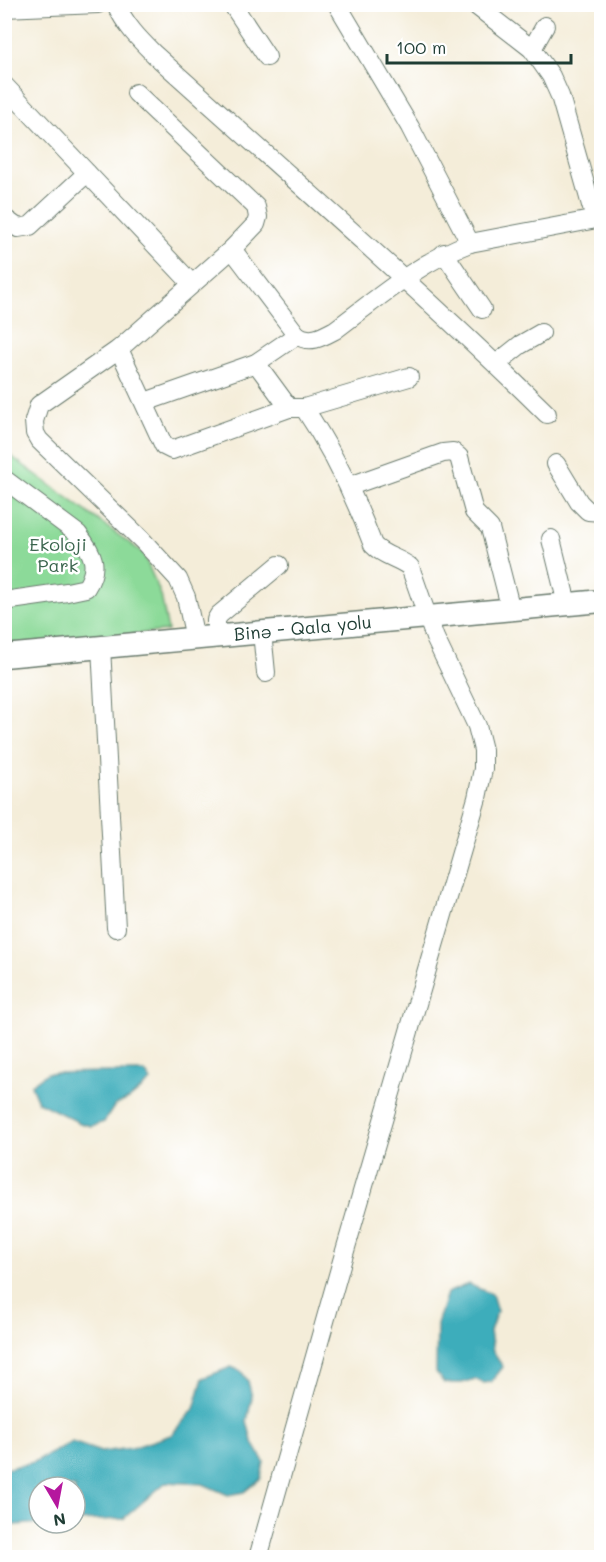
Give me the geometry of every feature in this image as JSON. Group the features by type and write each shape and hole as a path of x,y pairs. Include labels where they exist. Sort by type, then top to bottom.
{"main road":[{"name":"Binə - Qala yolu","path":"4,656 602,602"}],"street":[{"path":"4,8 98,4"},
{"path":"116,4 122,18 134,34 154,54 404,279 547,414"},
{"path":"232,4 267,57"},
{"path":"337,4 410,127 470,243"},
{"path":"232,249 297,335 304,339 314,339 335,330 404,279 444,253 470,243 598,218 560,96 551,76 532,49 474,4"},
{"path":"532,49 545,26"},
{"path":"4,85 192,284"},
{"path":"136,93 256,207 258,217 256,224 232,249 119,349 39,405 34,421 35,433 39,440 142,540 178,579 205,637"},
{"path":"4,218 18,228 30,226 87,173"},
{"path":"444,253 482,309"},
{"path":"496,364 519,345 541,333"},
{"path":"145,402 256,363 297,335"},
{"path":"119,349 164,446 172,450 296,408 409,377"},
{"path":"256,363 296,408 350,486 374,545 385,554 403,561 410,567 435,638 477,726 483,750 483,769 477,798 391,1089 258,1557"},
{"path":"350,486 442,453 453,452 459,457 474,512 490,528 511,609"},
{"path":"556,464 579,502 588,511 602,512"},
{"path":"4,478 78,534 88,546 94,560 93,578 86,588 4,601"},
{"path":"550,539 567,604"},
{"path":"205,637 219,615 279,565"},
{"path":"262,632 266,673"},
{"path":"101,647 116,928"}],"green space":[{"name":"Ekoloji Park","path":"4,451 143,553 161,595 168,631 5,647"}],"water":[{"path":"145,1072 151,1081 129,1099 115,1105 104,1122 91,1126 80,1123 38,1102 31,1085 47,1073"},
{"path":"468,1284 492,1294 497,1311 490,1331 493,1352 503,1367 491,1382 483,1383 475,1379 462,1383 444,1383 436,1372 437,1324 447,1293"},
{"path":"231,1367 241,1371 248,1381 252,1397 247,1421 252,1441 264,1462 261,1478 244,1492 228,1495 203,1484 166,1482 123,1519 87,1520 87,1475 27,1475 27,1524 5,1528 5,1469 34,1462 72,1442 101,1452 132,1448 171,1435 194,1409 203,1378"}]}
